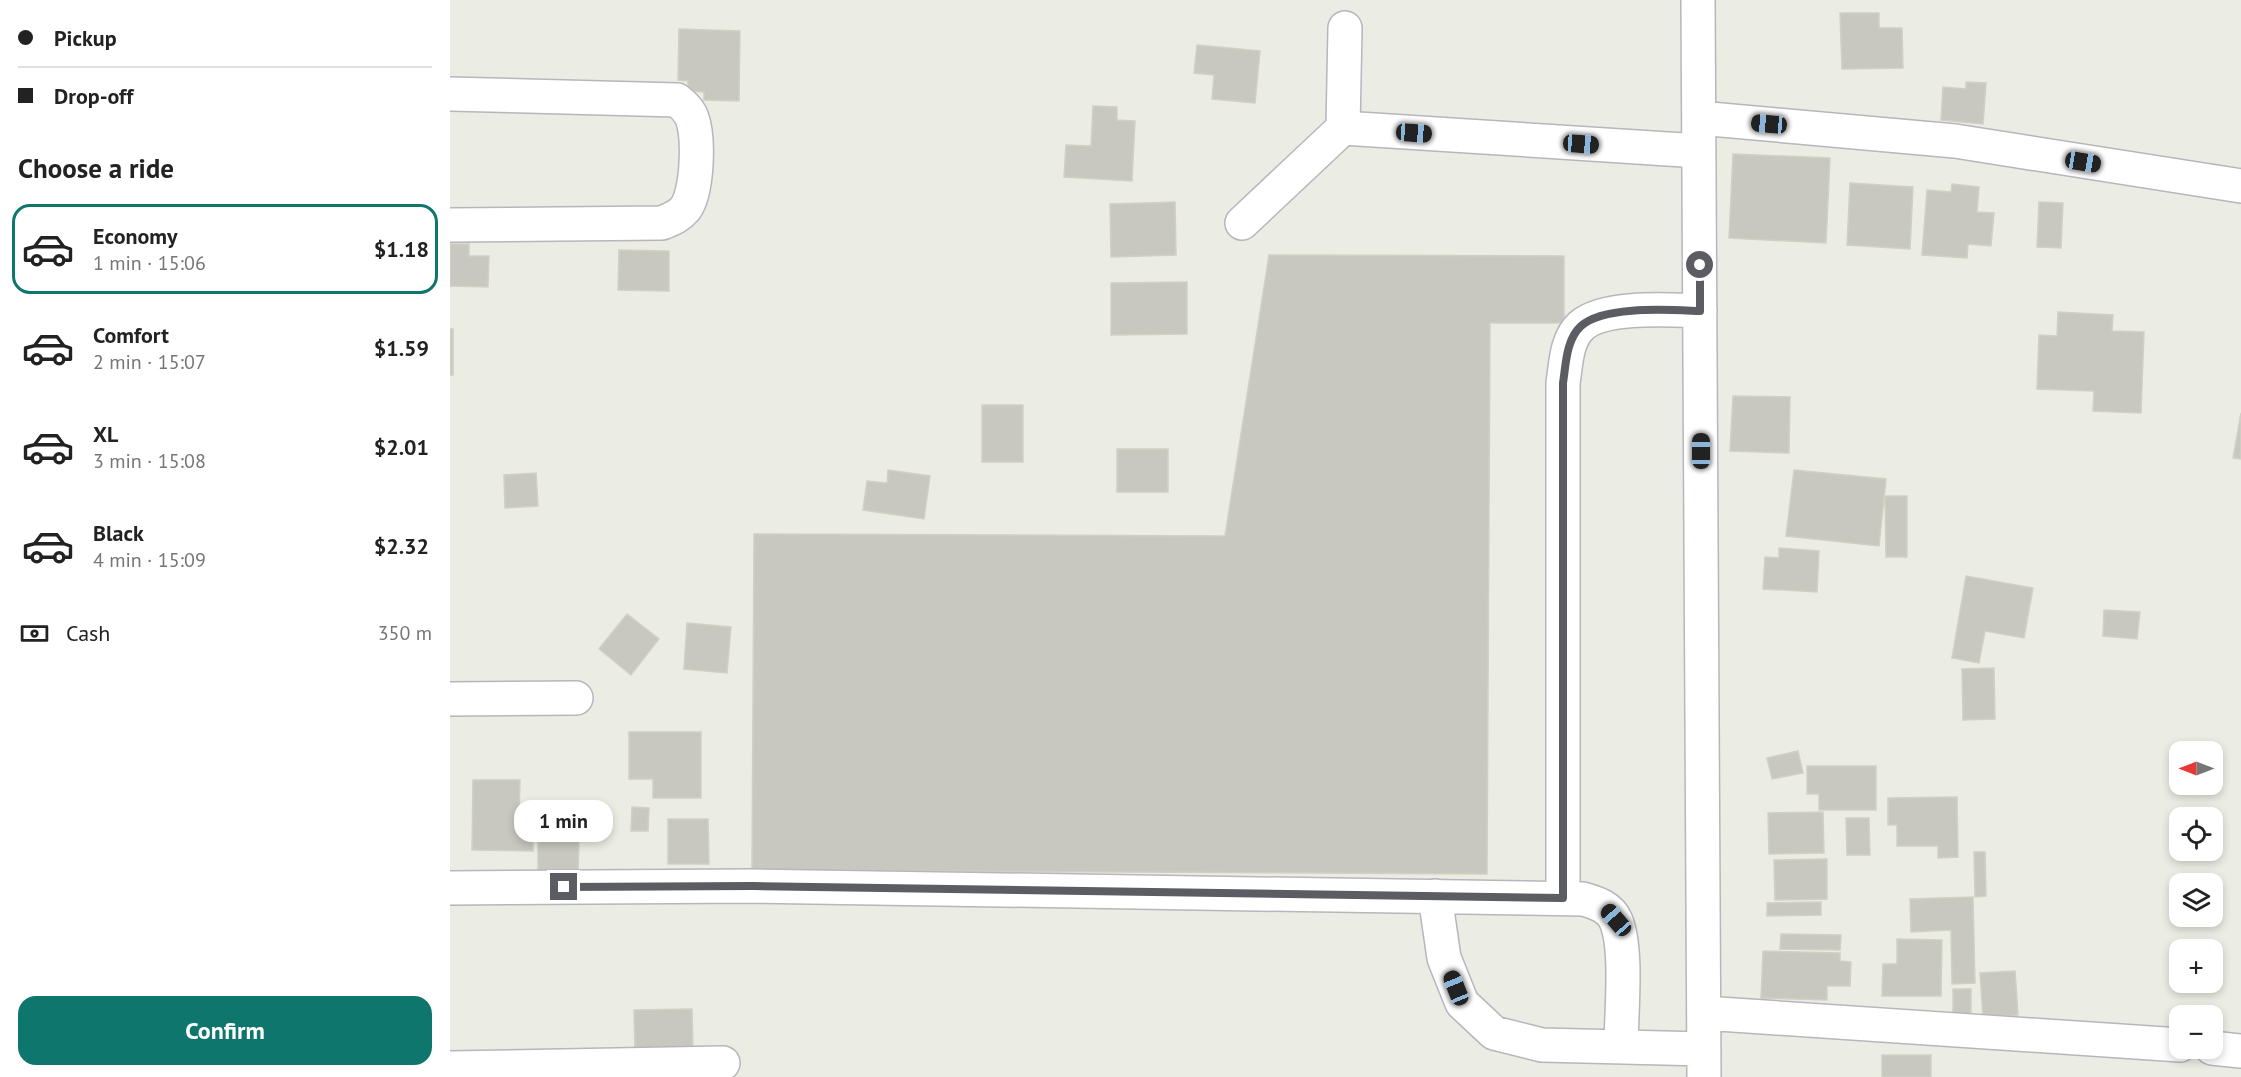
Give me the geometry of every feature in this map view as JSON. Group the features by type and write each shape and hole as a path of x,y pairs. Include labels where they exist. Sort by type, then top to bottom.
{"street":[{"path":"1435,896 1444,958 1462,1003 1494,1033 1542,1045 1621,1047 1704,1063 1698,0"},
{"path":"1242,223 1343,128 1345,28"},
{"path":"450,94 677,100 687,108 692,119 696,163 693,187 687,206 678,217 662,223 450,225"},
{"path":"1699,118 1955,141 2241,186"},
{"path":"1343,128 1699,151"},
{"path":"1563,898 1563,383 1569,347 1582,326 1607,315 1643,310 1700,311"},
{"path":"450,699 576,698"},
{"path":"450,888 753,886 1583,899 1602,904 1616,920 1621,945 1621,1047"},
{"path":"1704,1012 2169,1044"},
{"path":"2223,1049 2241,1051"},
{"path":"450,1068 537,1072 667,1071 723,1063"}],"building":[{"path":"1840,13 1879,13 1879,28 1902,28 1903,68 1842,69"},
{"path":"679,29 740,31 739,101 704,100 704,92 688,91 688,81 678,80"},
{"path":"1197,45 1260,51 1255,103 1212,99 1214,75 1194,73"},
{"path":"1966,82 1986,83 1983,124 1941,120 1943,87 1966,89"},
{"path":"1093,106 1117,107 1117,120 1135,121 1132,181 1064,177 1066,145 1091,146"},
{"path":"1733,154 1830,158 1826,243 1729,238"},
{"path":"1850,183 1913,187 1910,249 1847,245"},
{"path":"1952,184 1979,187 1977,212 1994,213 1991,246 1968,244 1967,258 1922,255 1927,190 1951,192"},
{"path":"1175,202 1176,255 1111,257 1110,204"},
{"path":"2039,202 2063,203 2061,248 2037,247"},
{"path":"450,244 469,244 469,256 489,256 488,287 450,286"},
{"path":"619,250 669,251 669,291 618,290"},
{"path":"1269,255 1564,256 1564,323 1490,323 1487,874 752,870 754,534 1225,536"},
{"path":"1187,282 1187,334 1111,335 1111,283"},
{"path":"2058,312 2113,315 2112,331 2144,332 2141,413 2093,411 2094,391 2037,389 2039,335 2057,336"},
{"path":"450,329 453,329 453,375 450,375"},
{"path":"1733,396 1790,397 1789,453 1730,451"},
{"path":"982,405 1023,405 1023,462 982,462"},
{"path":"2241,413 2241,459 2233,458"},
{"path":"1117,449 1168,449 1168,492 1117,492"},
{"path":"888,470 930,476 924,519 863,510 867,481 887,483"},
{"path":"1794,470 1886,479 1879,546 1786,536"},
{"path":"536,473 538,506 505,508 504,475"},
{"path":"1885,496 1907,496 1907,557 1886,557"},
{"path":"1779,548 1819,551 1817,592 1763,589 1765,557 1779,558"},
{"path":"1966,576 2033,588 2024,638 1985,631 1979,663 1952,658"},
{"path":"2104,610 2140,612 2137,639 2103,636"},
{"path":"627,614 659,639 631,675 599,649"},
{"path":"687,623 731,627 727,673 684,669"},
{"path":"1994,668 1995,719 1963,720 1962,669"},
{"path":"629,732 701,732 701,798 653,798 653,779 629,779"},
{"path":"1798,751 1803,773 1772,779 1767,758"},
{"path":"1807,766 1876,766 1876,810 1819,810 1819,794 1807,794"},
{"path":"473,780 520,780 519,817 533,818 533,851 472,850"},
{"path":"1957,797 1958,857 1938,858 1938,846 1897,846 1897,825 1888,825 1888,798"},
{"path":"632,807 649,808 648,831 631,831"},
{"path":"1823,812 1824,853 1769,854 1768,813"},
{"path":"1846,818 1869,818 1870,855 1847,855"},
{"path":"668,819 708,819 709,864 668,864"},
{"path":"538,838 579,839 578,875 538,874"},
{"path":"1974,852 1985,852 1986,896 1975,897"},
{"path":"1827,859 1827,899 1775,900 1774,860"},
{"path":"1973,897 1975,983 1952,984 1951,930 1911,932 1910,899"},
{"path":"1821,902 1821,915 1767,916 1767,903"},
{"path":"1781,934 1841,935 1840,950 1780,949"},
{"path":"1897,939 1942,940 1941,996 1882,996 1883,964 1897,964"},
{"path":"1763,951 1840,953 1840,961 1851,962 1850,986 1827,986 1827,1000 1761,998"},
{"path":"2015,971 2018,1015 1983,1017 1980,973"},
{"path":"1953,989 1971,989 1971,1019 1953,1019"},
{"path":"692,1009 693,1050 635,1051 634,1010"},
{"path":"1882,1055 1931,1055 1931,1077 1882,1077"}],"route":[{"path":"564,887 753,886 1563,898 1563,383 1569,347 1582,326 1607,315 1643,310 1700,311 1700,265"}]}
